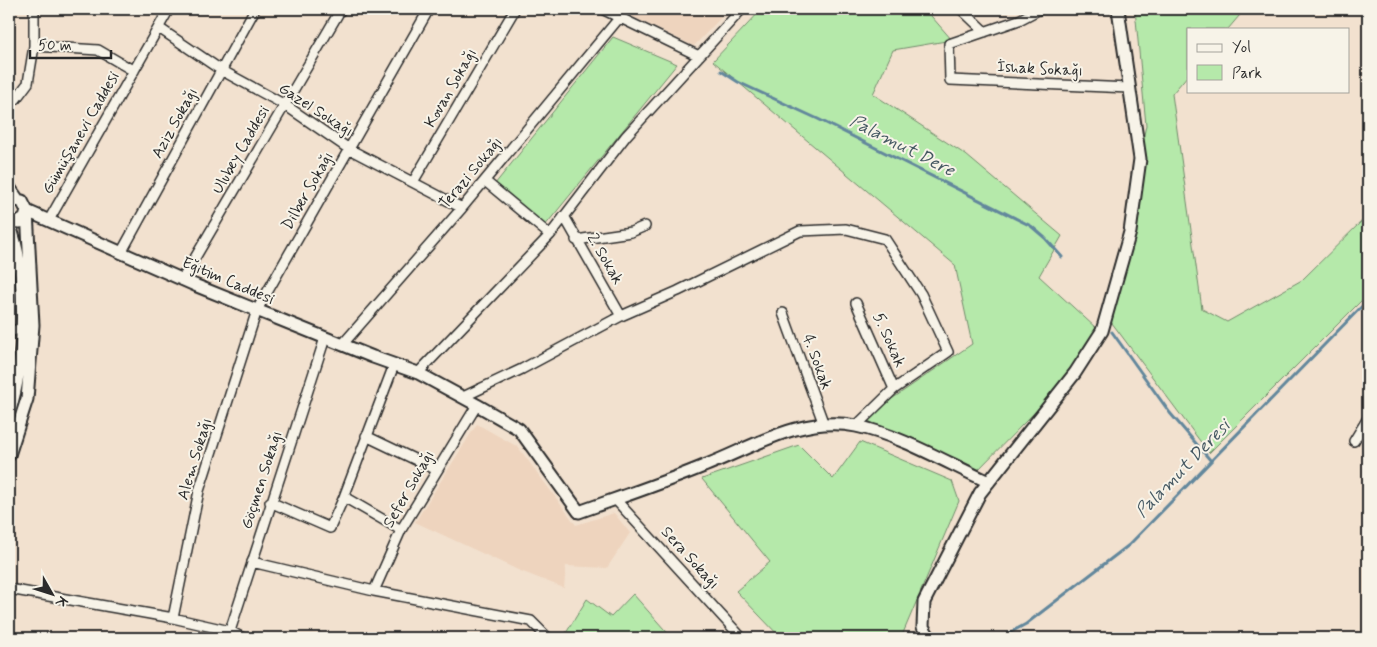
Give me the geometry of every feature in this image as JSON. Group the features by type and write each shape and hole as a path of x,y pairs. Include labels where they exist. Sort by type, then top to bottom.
{"street":[{"path":"9,101 16,99 28,83 34,46 34,9"},
{"name":"Gümüşanevi Caddesi","path":"49,220 169,9"},
{"name":"Aziz Sokağı","path":"121,253 254,9"},
{"name":"Ulubey Caddesi","path":"182,280 341,9"},
{"name":"Dilber Sokağı","path":"257,310 429,9"},
{"name":"Kovan Sokağı","path":"414,182 515,9"},
{"path":"602,9 699,56"},
{"path":"418,373 550,236 626,136 742,9"},
{"path":"962,9 984,32 1019,20 1040,9"},
{"path":"930,638 923,627 924,602 980,493 1076,373 1102,331 1130,232 1140,159 1118,9"},
{"name":"Terazi Sokağı","path":"342,345 485,181 620,18"},
{"name":"Gazel Sokağı","path":"159,28 221,70 285,105 349,149 462,208"},
{"name":"İshak Sokağı","path":"984,32 948,44 950,80 1129,88"},
{"path":"34,46 98,50 134,71"},
{"path":"485,181 550,236"},
{"path":"9,187 14,201 25,204 27,211 27,399 9,455"},
{"path":"9,414 15,396 27,327 14,265 15,238 9,222 16,223 23,220 27,211"},
{"name":"Eğitim Caddesi","path":"27,211 182,280 342,345 418,373 463,397 519,429 579,512 615,499"},
{"name":"2. Sokak","path":"564,216 621,316"},
{"path":"576,240 631,232 646,226"},
{"path":"463,397 522,369 621,316 678,291 800,231 846,229 885,239 922,294 948,352 894,389 856,426"},
{"name":"5. Sokak","path":"856,303 894,389"},
{"name":"Alem Sokağı","path":"173,618 199,491 257,310"},
{"name":"4. Sokak","path":"783,313 823,422"},
{"path":"9,332 27,327"},
{"name":"Göçmen Sokağı","path":"230,631 270,502 325,338"},
{"path":"270,502 330,528 344,497 394,365"},
{"name":"Sefer Sokağı","path":"374,591 401,530 477,405"},
{"path":"1354,441 1368,418"},
{"path":"615,499 704,466 787,431 823,422 856,426 887,435 989,482"},
{"path":"366,436 437,470"},
{"path":"344,497 401,530"},
{"name":"Sera Sokağı","path":"615,499 742,638"},
{"path":"252,562 374,591 531,621 548,638"},
{"path":"9,589 173,618 230,631 243,638"}],"shaded area":[{"path":"616,9 729,9 694,46"},
{"path":"477,424 518,447 576,525 614,513 630,533 607,568 566,566 564,588 518,570 415,522"}],"green space":[{"path":"762,9 925,9 952,40 893,50 873,94 966,155 1062,236 1039,276 1096,328 1082,364 974,474 956,473 864,418 972,344 955,265 713,61"},
{"path":"1135,9 1245,9 1229,28 1187,28 1187,76 1172,94 1202,309 1227,322 1302,280 1368,215 1368,294 1209,453 1109,319 1146,125"},
{"path":"613,37 677,64 544,227 495,184"},
{"path":"860,442 952,481 959,501 901,638 781,638 736,591 770,562 702,479 799,445 833,479"},
{"path":"633,594 672,638 563,638 587,599 611,617"}],"waterway":[{"name":"Palamut Dere","path":"721,71 738,82 818,119 1031,226 1062,257"},
{"name":"Palamut Deresi","path":"1000,638 1026,624 1129,545 1368,300"},
{"name":"Palamut Dere","path":"1112,332 1170,413 1211,461"}]}
